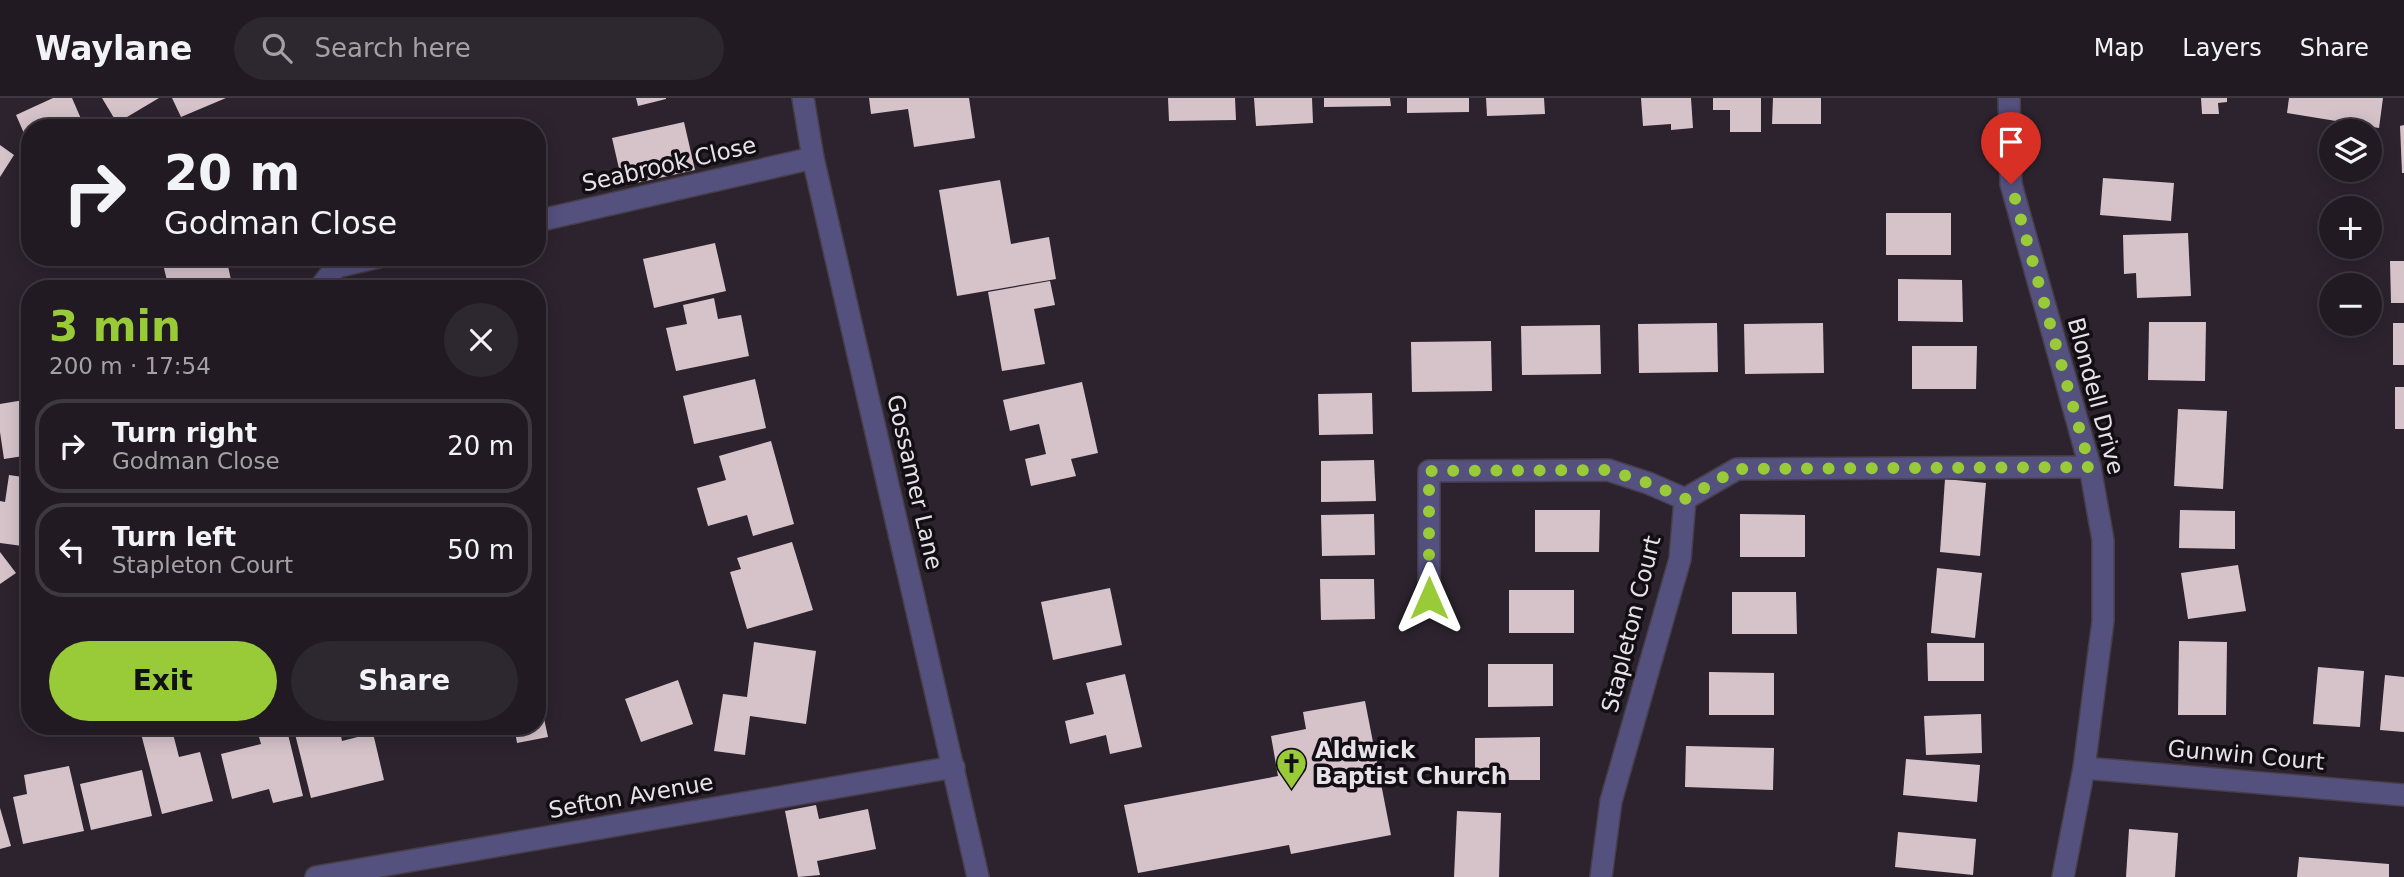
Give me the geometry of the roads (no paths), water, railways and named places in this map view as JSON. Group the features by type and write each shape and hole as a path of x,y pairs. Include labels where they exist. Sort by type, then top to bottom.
{"street":[{"name":"Gossamer Lane","path":"803,98 813,158 978,877"},
{"name":"Blondell Drive","path":"2008,98 2011,184 2090,467 2103,540 2103,621 2084,768 2063,877"},
{"name":"Seabrook Close","path":"546,219 813,158"},
{"path":"326,280 336,267 340,266"},
{"path":"1429,598 1429,471 1608,470 1685,499 1737,469 2090,467"},
{"name":"Stapleton Court","path":"1601,877 1611,801 1680,559 1685,499"},
{"name":"Sefton Avenue","path":"316,877 954,767"},
{"name":"Gunwin Court","path":"2084,768 2404,795"}],"place":[{"name":"Aldwick Baptist Church","path":"1292,790"}]}
